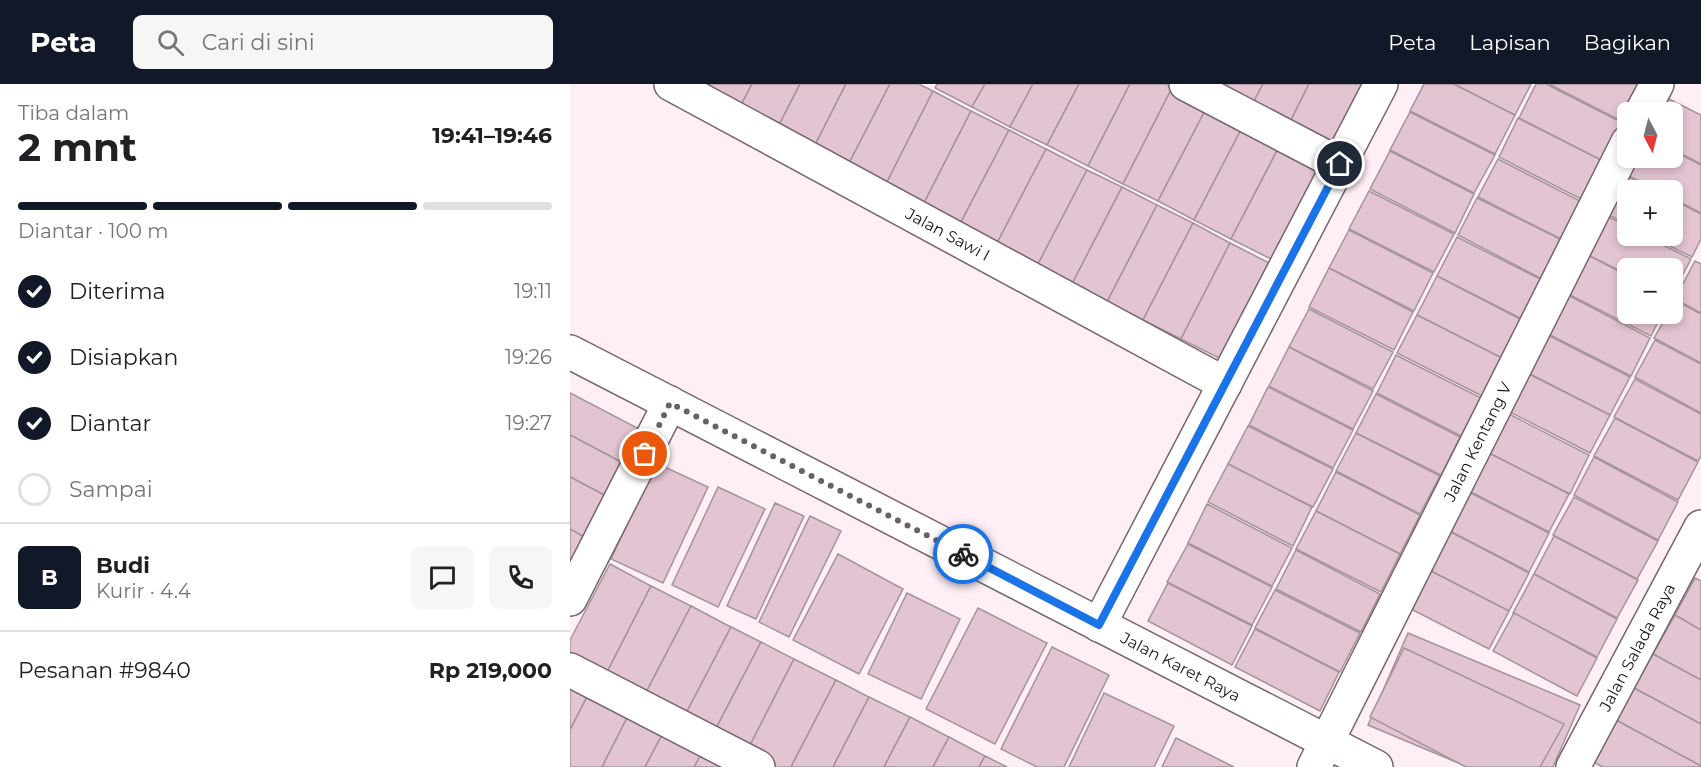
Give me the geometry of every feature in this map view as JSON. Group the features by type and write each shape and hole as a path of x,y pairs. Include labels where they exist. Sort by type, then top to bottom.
{"street":[{"name":"Jalan Sawi I","path":"671,84 1225,384"},
{"path":"1186,84 1340,164"},
{"path":"1099,625 1381,84"},
{"path":"1647,102 1657,84"},
{"name":"Jalan Kentang V","path":"1320,754 1617,164"},
{"name":"Jalan Karet Raya","path":"570,352 1099,625 1320,754 1376,767"},
{"path":"570,599 670,403"},
{"name":"Jalan Salada Raya","path":"1573,767 1701,527"},
{"path":"570,670 758,767"}],"building":[{"path":"705,84 752,84 737,113"},
{"path":"752,84 800,84 775,133 737,113"},
{"path":"800,84 846,84 812,151 775,133"},
{"path":"846,84 890,84 846,169 812,151"},
{"path":"890,84 919,84 933,91 884,188 846,169"},
{"path":"937,84 985,84 972,107 935,88"},
{"path":"985,84 1033,84 1010,127 972,107"},
{"path":"1033,84 1079,84 1047,145 1010,127"},
{"path":"1079,84 1130,84 1088,166 1047,145"},
{"path":"1130,84 1166,84 1172,88 1123,184 1088,166"},
{"path":"1217,84 1263,84 1253,103"},
{"path":"1263,84 1309,84 1290,122 1253,103"},
{"path":"1309,84 1366,84 1335,144 1290,122"},
{"path":"1424,84 1454,84 1515,115 1495,154 1410,111"},
{"path":"1454,84 1531,84 1515,115"},
{"path":"1536,84 1546,84 1617,120 1617,134 1603,161 1519,118"},
{"path":"1549,84 1643,84 1634,102 1617,102 1617,119"},
{"path":"1172,88 1208,105 1158,201 1123,184"},
{"path":"933,91 971,111 922,207 884,188"},
{"path":"1208,105 1244,124 1194,220 1158,201"},
{"path":"1683,106 1701,115 1701,164 1683,155"},
{"path":"971,111 1009,130 959,226 922,207"},
{"path":"1410,112 1495,155 1474,193 1390,150"},
{"path":"1518,118 1603,161 1583,200 1499,157"},
{"path":"1244,124 1281,143 1231,239 1194,220"},
{"path":"1009,130 1046,149 996,245 959,226"},
{"path":"1281,143 1327,165 1277,262 1231,239"},
{"path":"1046,149 1087,170 1037,266 996,245"},
{"path":"1390,151 1474,194 1455,233 1370,189"},
{"path":"1683,156 1701,165 1701,213 1683,204 1683,180 1637,180 1627,175 1631,168 1683,168"},
{"path":"1498,159 1582,202 1563,240 1478,197"},
{"path":"1087,170 1122,187 1072,284 1037,266"},
{"path":"1122,187 1157,205 1107,302 1072,284"},
{"path":"1369,191 1454,234 1434,272 1349,229"},
{"path":"1617,195 1617,219 1607,214"},
{"path":"1477,198 1562,240 1542,279 1458,235"},
{"path":"1157,205 1193,223 1143,320 1107,302"},
{"path":"1683,205 1701,214 1701,239 1692,257 1669,246 1683,246"},
{"path":"1606,216 1617,221 1617,246 1665,246 1691,259 1683,274 1683,258 1617,258 1617,270 1586,254"},
{"path":"1193,223 1230,243 1181,339 1143,320"},
{"path":"1349,230 1433,273 1414,311 1329,268"},
{"path":"1457,237 1542,280 1522,319 1437,276"},
{"path":"1230,243 1275,266 1225,361 1181,339"},
{"path":"1586,254 1617,270 1617,319 1566,293"},
{"path":"1695,261 1701,264 1701,313 1683,303 1683,284"},
{"path":"1329,268 1413,312 1394,350 1309,307"},
{"path":"1437,276 1522,320 1502,358 1417,315"},
{"path":"1566,294 1617,321 1617,324 1623,324 1650,338 1631,376 1546,333"},
{"path":"1683,304 1701,314 1701,363 1654,338 1662,324 1683,324"},
{"path":"1309,309 1393,352 1373,389 1289,347"},
{"path":"1417,315 1502,358 1482,396 1397,353"},
{"path":"1627,324 1657,324 1651,336"},
{"path":"1546,334 1630,377 1610,415 1526,372"},
{"path":"1655,340 1701,364 1701,413 1635,377"},
{"path":"1289,347 1373,391 1353,429 1269,386"},
{"path":"1396,355 1481,398 1461,436 1377,393"},
{"path":"1525,372 1610,415 1590,453 1506,410"},
{"path":"1635,379 1701,414 1701,456 1698,461 1614,417"},
{"path":"1268,387 1353,430 1333,468 1249,425"},
{"path":"570,393 643,431 625,464 570,435"},
{"path":"1376,394 1460,437 1441,475 1356,433"},
{"path":"1505,412 1589,455 1570,494 1485,451"},
{"path":"1615,418 1698,462 1678,500 1594,456"},
{"path":"1248,426 1333,469 1313,507 1228,464"},
{"path":"1356,433 1440,476 1420,514 1336,471"},
{"path":"570,435 625,464 608,497 570,477"},
{"path":"1485,451 1569,494 1549,532 1465,489"},
{"path":"1594,457 1678,502 1658,540 1574,495"},
{"path":"656,463 708,487 663,583 611,559"},
{"path":"1228,464 1312,507 1293,546 1208,502"},
{"path":"1336,472 1420,515 1400,554 1316,511"},
{"path":"570,477 608,497 586,538 570,529"},
{"path":"718,487 765,509 718,607 672,585"},
{"path":"1465,490 1549,533 1529,572 1444,528"},
{"path":"1574,497 1658,541 1637,579 1553,535"},
{"path":"775,503 804,516 756,619 727,606"},
{"path":"1207,504 1292,548 1272,586 1188,543"},
{"path":"1316,511 1400,554 1381,592 1296,549"},
{"path":"810,516 841,531 789,637 759,622"},
{"path":"570,529 586,538 570,569"},
{"path":"1445,529 1529,573 1509,611 1425,568"},
{"path":"1554,536 1638,580 1617,618 1534,574"},
{"path":"1188,544 1272,587 1252,625 1167,582"},
{"path":"1296,550 1380,594 1361,632 1276,589"},
{"path":"838,554 903,589 859,674 793,640"},
{"path":"610,564 651,586 601,684 570,669 570,640"},
{"path":"1425,568 1509,611 1489,649 1405,606"},
{"path":"1534,574 1617,619 1597,657 1513,613"},
{"path":"1695,578 1701,581 1701,630 1675,615"},
{"path":"1168,583 1252,626 1232,665 1148,621"},
{"path":"651,586 691,606 640,704 601,684"},
{"path":"1275,590 1360,633 1340,672 1255,628"},
{"path":"907,593 960,619 921,699 868,674"},
{"path":"691,606 731,627 680,725 640,704"},
{"path":"978,608 1047,643 995,744 926,709"},
{"path":"1514,613 1597,658 1577,696 1493,651"},
{"path":"1675,615 1701,630 1701,680 1653,654"},
{"path":"731,627 761,642 710,740 680,725"},
{"path":"1255,629 1339,672 1320,711 1235,667"},
{"path":"1408,633 1580,705 1553,767 1468,767 1368,725"},
{"path":"761,642 794,659 744,757 710,740"},
{"path":"1052,647 1109,675 1064,767 1037,767 1001,749"},
{"path":"1404,648 1564,724 1540,767 1466,767 1370,717"},
{"path":"1653,654 1701,680 1701,724 1634,688"},
{"path":"794,659 836,680 791,767 763,767 744,757"},
{"path":"836,680 869,697 833,767 791,767"},
{"path":"570,686 588,695 570,730"},
{"path":"1634,688 1701,724 1701,766 1616,720"},
{"path":"1104,693 1174,726 1154,767 1069,767"},
{"path":"588,695 628,716 602,767 570,767 570,730"},
{"path":"869,697 910,717 884,767 833,767"},
{"path":"628,716 663,733 645,767 602,767"},
{"path":"910,717 949,737 933,767 884,767"},
{"path":"1616,720 1701,767 1603,767 1593,762"},
{"path":"663,733 702,753 694,767 645,767"},
{"path":"949,737 985,756 979,767 933,767"},
{"path":"1176,738 1234,767 1162,767"},
{"path":"702,753 729,767 694,767"},
{"path":"985,756 1007,767 979,767"}],"way so far":[{"path":"645,454 670,403 963,554"}],"route":[{"path":"963,554 1099,625 1340,164"}]}
